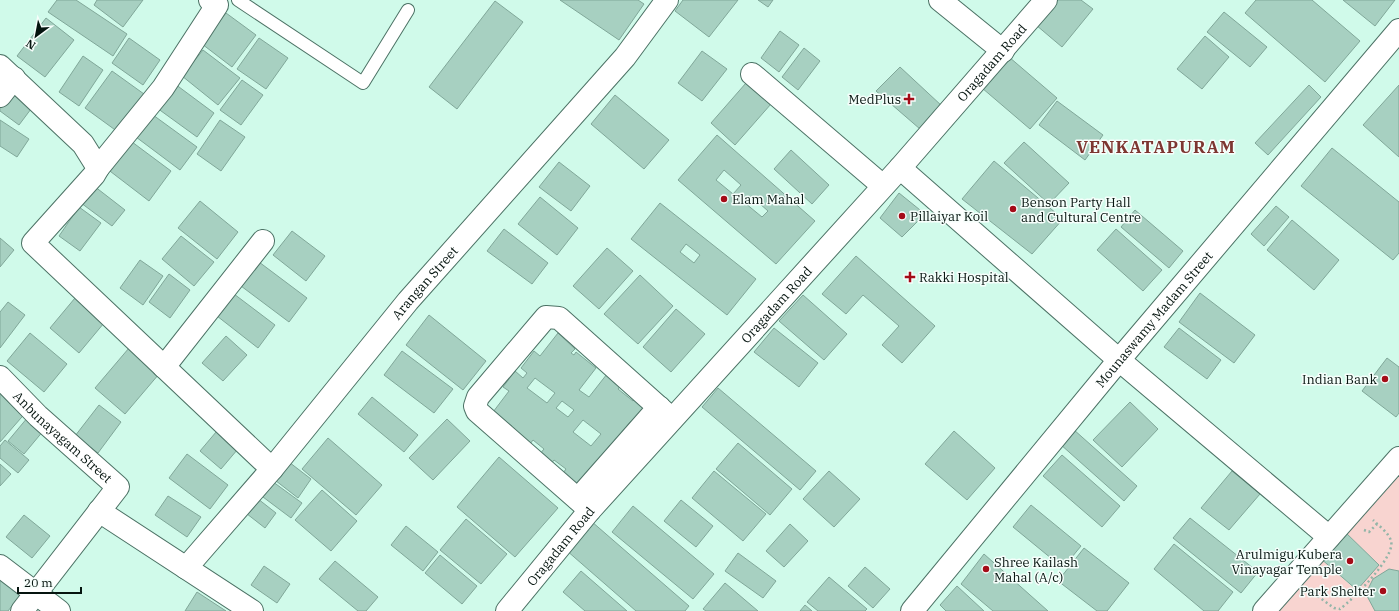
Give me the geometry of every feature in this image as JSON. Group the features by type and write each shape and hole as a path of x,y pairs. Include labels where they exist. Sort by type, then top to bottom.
{"street":[{"path":"210,0 217,5 162,88 94,175 33,243 272,469"},
{"name":"Arangan Street","path":"186,568 272,469 408,301 625,57 667,0"},
{"path":"940,0 1003,51"},
{"name":"Oragadam Road","path":"507,611 584,505 666,413 900,168 1046,0"},
{"name":"Mounaswamy Madam Street","path":"912,611 1119,360 1399,30"},
{"path":"0,96 7,72 83,144 98,168"},
{"path":"752,74 883,186"},
{"path":"900,168 1119,360 1329,537"},
{"path":"164,367 262,241"},
{"path":"584,505 477,411 475,406 478,397 546,317 559,318 666,413"},
{"name":"Anbunayagam Street","path":"0,377 38,416 118,487 22,611"},
{"path":"1264,611 1399,458"},
{"path":"99,511 252,611"},
{"path":"0,566 59,611"}],"lane":[{"path":"238,0 363,83 408,10"}],"path":[{"path":"1304,596 1312,592 1334,608 1340,610 1347,605 1383,564 1391,551 1392,542 1386,533 1372,519 1373,515"},
{"path":"1331,611 1334,608"}],"shaded area":[{"path":"1399,467 1399,611 1273,611 1320,558 1356,590 1379,565 1344,531"}],"building":[{"path":"57,0 76,0 127,34 113,56 48,12"},
{"path":"97,0 143,0 123,27 94,5"},
{"path":"560,0 638,0 644,4 619,40"},
{"path":"683,0 738,0 709,37 675,11"},
{"path":"758,0 773,0 768,7"},
{"path":"1056,0 1081,0 1093,9 1062,47 1036,25"},
{"path":"1256,0 1312,0 1360,41 1325,82 1245,13"},
{"path":"1343,0 1395,0 1375,26"},
{"path":"495,1 523,22 457,109 429,87"},
{"path":"1224,12 1267,47 1250,67 1207,32"},
{"path":"226,13 256,35 232,67 202,44"},
{"path":"46,18 74,40 45,77 17,56"},
{"path":"780,31 799,45 779,72 761,58"},
{"path":"1205,36 1229,57 1202,89 1177,69"},
{"path":"129,38 160,60 143,85 112,63"},
{"path":"259,38 288,58 266,89 237,69"},
{"path":"804,48 820,61 798,90 782,77"},
{"path":"203,50 240,78 218,105 182,76"},
{"path":"702,51 727,69 702,101 678,83"},
{"path":"83,56 103,70 79,106 59,92"},
{"path":"1009,57 1057,98 1030,129 982,88"},
{"name":"MedPlus","path":"900,67 942,106 920,129 876,91"},
{"path":"112,71 144,94 118,132 85,108"},
{"path":"242,80 263,95 241,125 220,110"},
{"path":"746,83 771,104 735,145 711,123"},
{"path":"175,84 214,113 197,137 157,108"},
{"path":"1309,85 1321,97 1268,155 1255,143"},
{"path":"1399,85 1399,157 1363,125"},
{"path":"10,87 34,105 19,125 0,111 0,101"},
{"path":"615,95 669,140 644,169 591,124"},
{"path":"1057,101 1103,135 1085,160 1039,125"},
{"path":"153,115 197,147 180,170 136,137"},
{"path":"0,120 29,139 17,157 0,146"},
{"path":"220,120 245,137 221,171 197,154"},
{"name":"Elam Mahal","path":"717,135 815,221 776,264 678,180","holes":["724,170 741,185 733,194 716,180","751,196 768,211 762,217 745,203"]},
{"path":"124,136 171,171 149,201 102,165"},
{"path":"1024,142 1069,183 1049,204 1004,163"},
{"path":"1332,148 1399,202 1399,253 1393,260 1301,186"},
{"path":"791,150 829,185 812,204 774,169"},
{"name":"Benson Party Hall and Cultural Centre","path":"994,161 1063,219 1032,254 962,199"},
{"path":"559,162 590,186 571,211 539,187"},
{"path":"94,186 125,210 112,226 81,203"},
{"name":"Pillaiyar Koil","path":"899,193 925,214 902,237 880,218"},
{"path":"540,197 578,228 557,255 518,224"},
{"path":"200,201 238,232 217,259 178,228"},
{"path":"660,203 756,279 727,315 631,239","holes":["686,244 700,255 694,263 680,252"]},
{"path":"1276,206 1289,217 1264,246 1251,234"},
{"path":"79,207 101,223 80,251 59,236"},
{"path":"1135,210 1183,251 1169,268 1121,227"},
{"path":"1292,220 1339,260 1314,290 1267,250"},
{"path":"504,229 548,263 532,284 487,251"},
{"path":"1116,229 1162,270 1143,291 1097,250"},
{"path":"292,231 325,256 306,281 273,255"},
{"path":"181,236 214,262 194,286 162,259"},
{"path":"0,238 14,250 0,267"},
{"path":"607,248 633,271 599,309 573,286"},
{"path":"856,256 935,326 902,363 882,345 899,326 863,295 846,314 822,294"},
{"path":"140,260 163,276 143,305 120,288"},
{"path":"259,262 307,298 289,322 241,286"},
{"path":"169,274 190,290 170,318 149,302"},
{"path":"640,275 673,306 638,344 604,314"},
{"path":"1200,293 1255,335 1234,363 1179,322"},
{"path":"234,294 275,325 258,348 217,316"},
{"path":"803,295 847,334 824,360 779,321"},
{"path":"75,298 104,323 79,353 50,328"},
{"path":"8,302 25,315 0,348 0,312"},
{"path":"676,309 705,334 671,372 643,347"},
{"path":"429,315 486,361 463,390 406,345"},
{"path":"774,328 818,363 799,387 754,352"},
{"path":"1179,328 1221,360 1207,379 1164,347"},
{"path":"30,333 67,364 44,392 7,361"},
{"path":"558,333 575,349 571,353 574,355 576,352 596,368 579,390 589,397 607,374 621,385 618,389 633,401 637,396 649,413 638,427 631,421 622,432 628,437 618,450 610,445 605,452 611,456 581,493 560,477 566,469 554,460 551,464 539,455 544,449 533,440 527,448 509,429 512,426 499,416 490,416 509,391 503,387 515,371 523,378 527,373 521,368 534,351 540,356","holes":["535,378 555,393 547,403 527,388","562,401 574,410 568,417 556,408","583,420 601,434 591,446 573,432"]},
{"path":"226,336 247,355 223,381 202,363"},
{"path":"129,348 159,374 125,414 95,388"},
{"path":"402,351 453,389 434,413 384,375"},
{"name":"Indian Bank","path":"1387,358 1399,367 1399,413 1396,417 1362,391"},
{"path":"0,385 28,410 0,442"},
{"path":"718,388 816,471 800,490 702,407"},
{"path":"372,397 418,435 404,452 358,414"},
{"path":"1130,402 1158,429 1122,467 1093,440"},
{"path":"99,405 121,422 98,453 75,436"},
{"path":"28,417 44,430 24,454 8,441"},
{"path":"447,419 470,441 433,480 409,458"},
{"path":"222,425 243,443 221,469 200,451"},
{"path":"1073,429 1137,486 1124,501 1060,444"},
{"path":"954,431 995,468 967,500 925,464"},
{"path":"328,438 382,485 356,515 302,469"},
{"path":"5,440 29,460 18,473 0,458 0,446"},
{"path":"738,443 792,489 770,515 716,469"},
{"path":"187,454 228,485 210,509 169,478"},
{"path":"1062,455 1120,506 1102,527 1043,476"},
{"path":"499,457 558,508 515,557 457,507"},
{"path":"285,459 311,479 298,498 271,477"},
{"path":"0,464 11,474 0,486"},
{"path":"714,471 766,514 743,541 692,498"},
{"path":"829,471 860,499 834,527 803,499"},
{"path":"1232,471 1260,494 1229,530 1201,508"},
{"path":"269,479 302,503 291,518 259,494"},
{"path":"322,490 357,521 331,551 295,520"},
{"path":"253,495 276,513 265,528 242,510"},
{"path":"168,496 201,517 187,537 155,515"},
{"path":"681,500 713,526 696,547 664,521"},
{"path":"1031,505 1081,546 1063,568 1013,527"},
{"path":"633,506 714,574 693,599 612,532"},
{"path":"24,515 50,536 32,558 6,537"},
{"path":"1190,518 1258,572 1241,593 1173,538"},
{"path":"466,519 507,554 481,584 440,550"},
{"path":"591,521 689,606 685,611 636,611 566,550"},
{"path":"790,524 808,541 784,567 766,551"},
{"path":"406,526 438,552 423,571 391,545"},
{"name":"Arulmigu Kubera Vinayagar Temple","path":"1344,531 1379,565 1357,590 1320,558"},
{"path":"1174,544 1233,592 1218,611 1204,611 1154,569"},
{"path":"1084,548 1129,583 1107,611 1097,611 1058,581"},
{"path":"738,553 776,581 763,598 725,571"},
{"name":"Shree Kailash Mahal (A/c)","path":"984,554 1048,611 993,611 961,584"},
{"path":"440,555 477,586 462,604 425,573"},
{"path":"335,561 378,597 366,611 358,611 319,579"},
{"path":"264,566 290,584 277,603 251,585"},
{"path":"865,567 890,589 873,608 848,586"},
{"name":"Park Shelter","path":"1389,569 1399,571 1399,611 1375,611 1367,596 1369,587 1373,579"},
{"path":"581,571 627,611 585,611 563,592"},
{"path":"829,577 867,609 865,611 818,611 807,602"},
{"path":"0,578 22,593 8,611 0,611"},
{"path":"725,583 758,611 706,611 703,609"},
{"path":"957,586 984,611 946,611 940,605"},
{"path":"197,592 226,611 185,611"},
{"path":"805,605 812,611 800,611"}],"place":[{"name":"MedPlus","path":"909,99"},
{"name":"Elam Mahal","path":"724,199"},
{"name":"Benson Party Hall and Cultural Centre","path":"1013,209"},
{"name":"Pillaiyar Koil","path":"902,216"},
{"name":"Rakki Hospital","path":"910,277"},
{"name":"Indian Bank","path":"1385,379"},
{"name":"Arulmigu Kubera Vinayagar Temple","path":"1350,561"},
{"name":"Shree Kailash Mahal (A/c)","path":"986,569"},
{"name":"Park Shelter","path":"1383,591"}],"district":[{"name":"VENKATAPURAM","path":"1156,147"}]}
